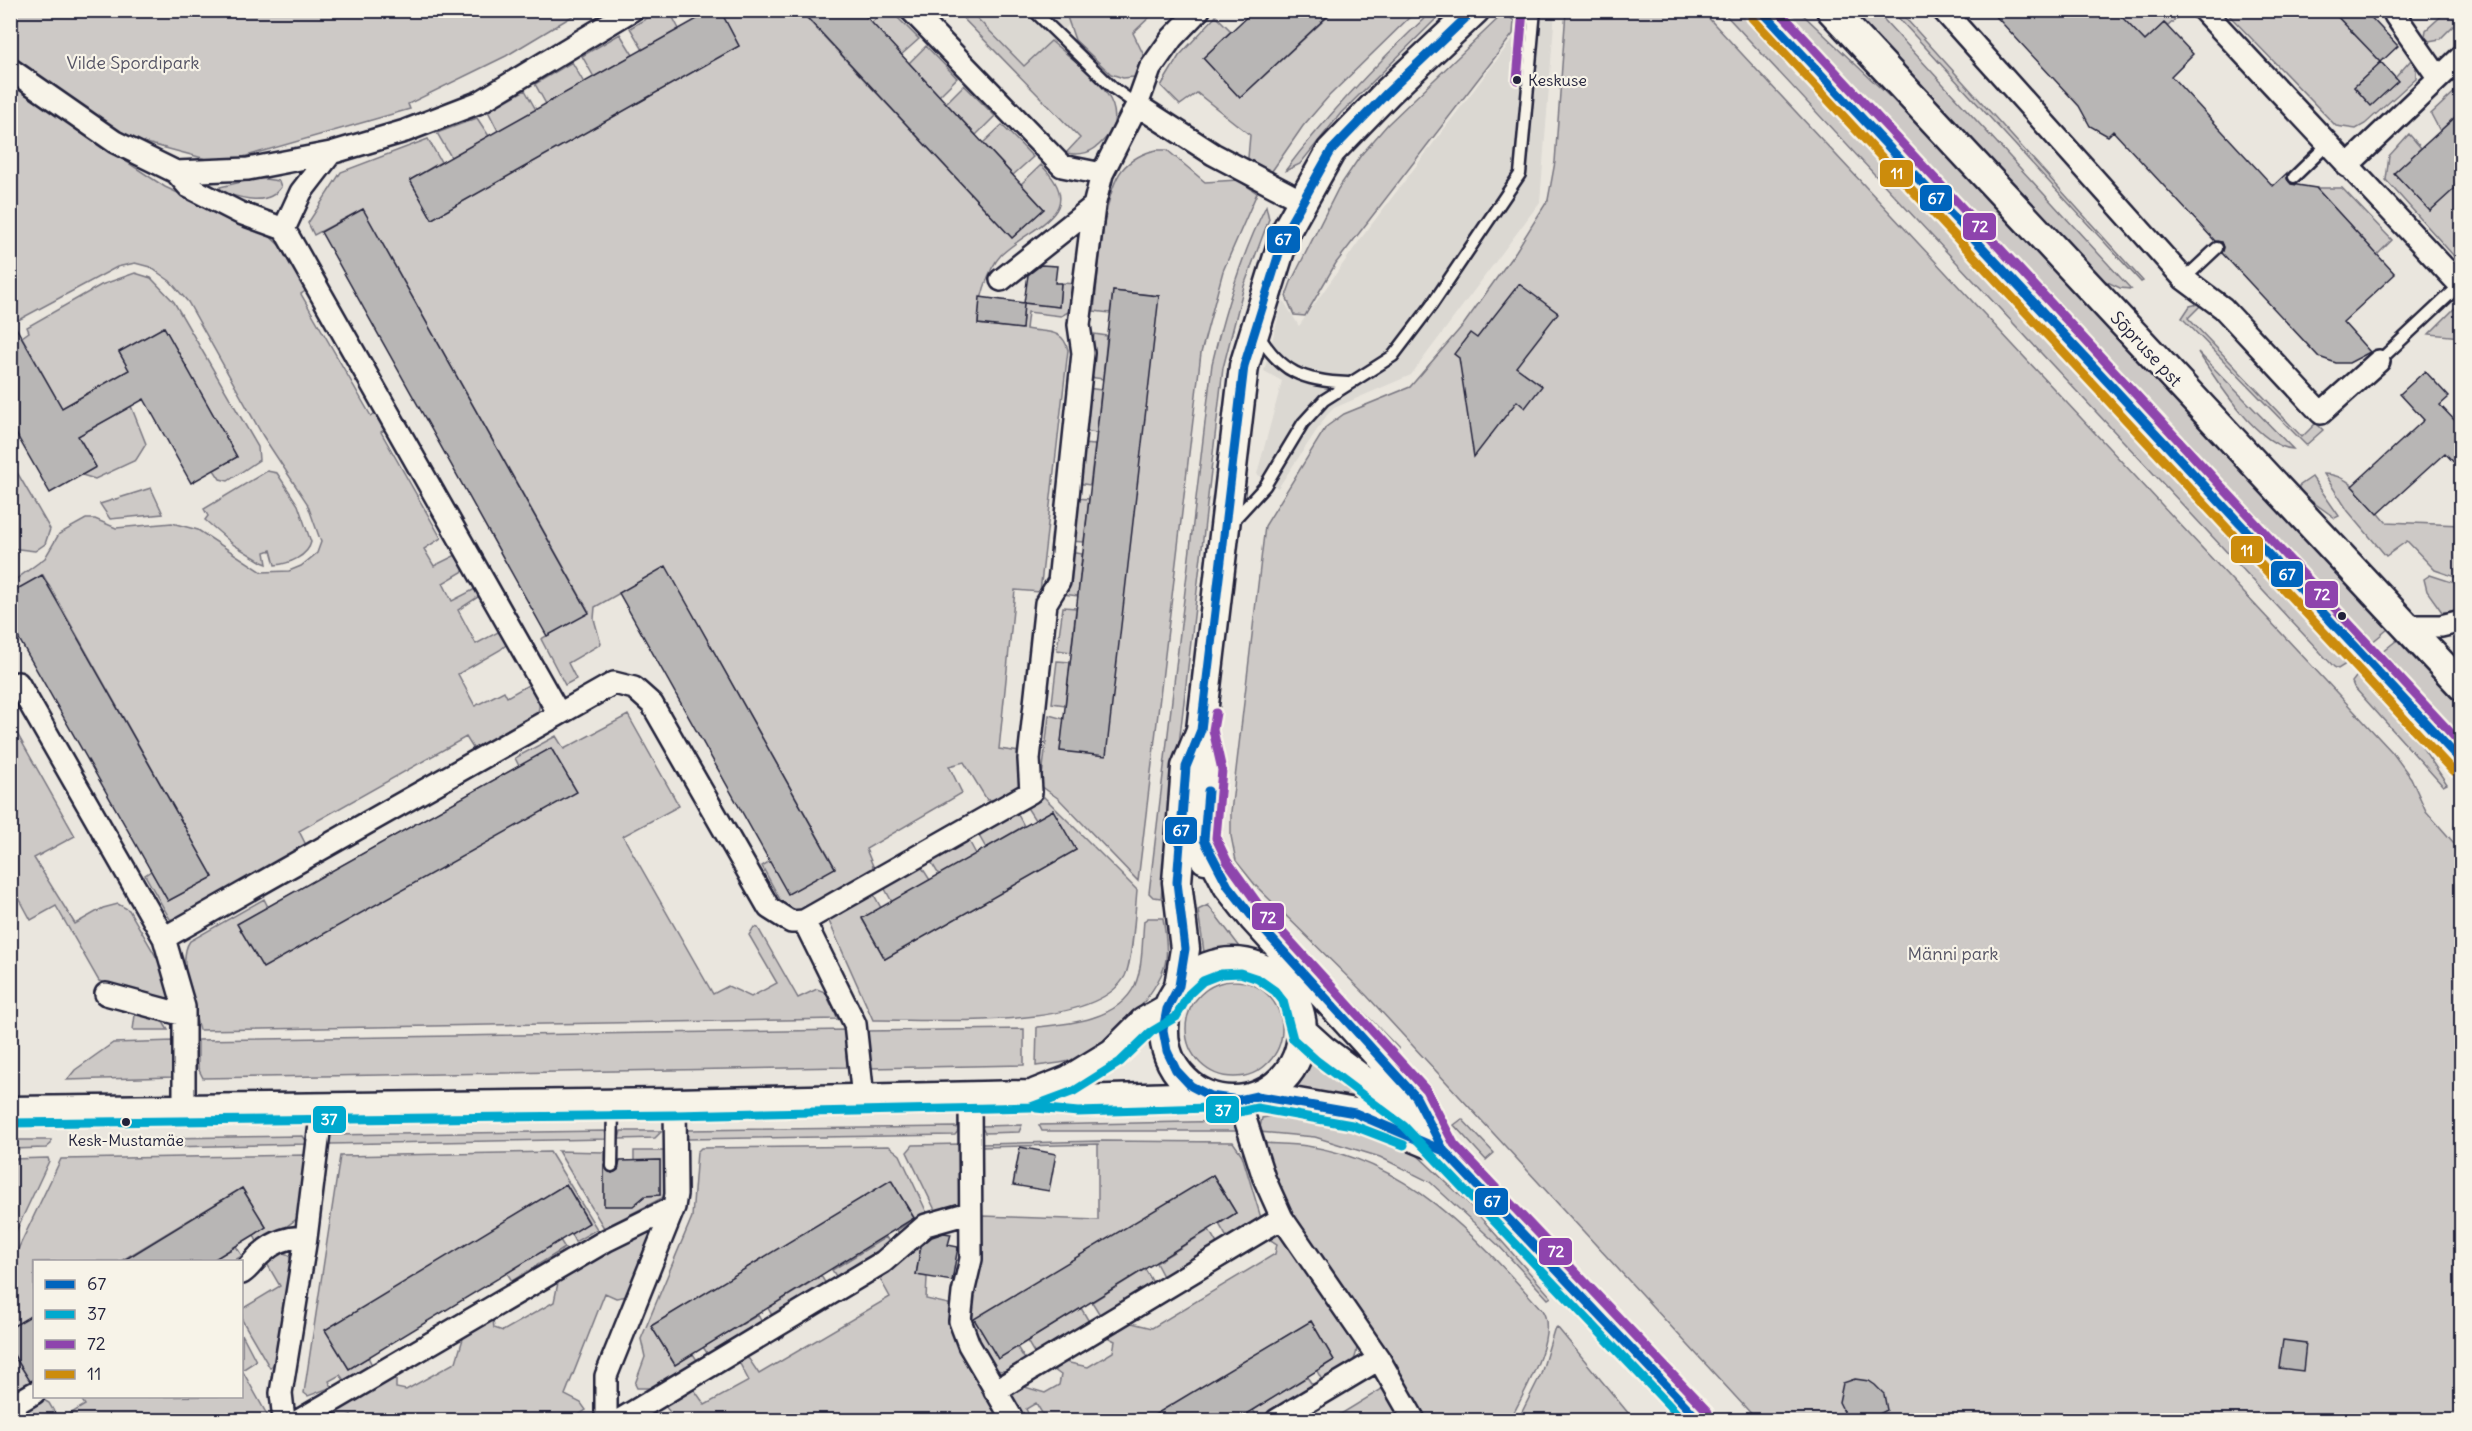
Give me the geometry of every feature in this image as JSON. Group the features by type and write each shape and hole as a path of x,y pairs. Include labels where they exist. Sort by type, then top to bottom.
{"main road":[{"path":"1210,1096 1191,1086 1176,1070 1167,1051 1163,1030 1185,949 1177,882 1186,767 1201,730 1244,366 1286,231 1331,152 1388,92 1474,10"},
{"path":"1761,10 2462,763"},
{"name":"Sõpruse pst","path":"1831,10 2403,626 2462,686"},
{"path":"1201,730 1210,770 1204,840 1205,866 1212,894 1294,996 1302,1031 1299,1052 1290,1070 1275,1086 1248,1098"},
{"path":"1204,840 1228,886 1254,919 1416,1097 1444,1151"},
{"path":"1030,1095 1069,1080 1113,1053 1173,997 1197,971 1218,962 1242,961 1264,968 1283,982"},
{"path":"1302,1031 1323,1050 1412,1117 1699,1420"},
{"path":"10,1111 184,1107 322,1108 613,1104 1030,1095 1078,1100 1210,1096 1248,1098 1355,1113 1444,1151"}],"street":[{"path":"176,172 248,169 331,153 405,131 480,102 632,10"},
{"path":"911,10 1062,166 1102,174"},
{"path":"164,938 614,683 634,688 652,704 769,908 791,922 804,921 1031,792 1029,759 1046,603 1059,582 1083,353 1079,325 1094,206 1102,174 1137,105 1150,69 1172,38 1199,10"},
{"path":"1943,10 2184,279 2223,308 2321,412 2379,362"},
{"path":"2203,10 2461,286"},
{"path":"2400,10 2395,15 2438,77"},
{"path":"2347,166 2462,56"},
{"path":"10,69 115,142 176,172 189,187 240,213 284,229 559,714"},
{"path":"1137,105 1213,154 1302,201"},
{"path":"284,229 301,192 331,153"},
{"path":"1001,280 1094,206"},
{"path":"2403,626 2441,626 2462,621"},
{"path":"13,679 164,938 184,1015 184,1107"},
{"path":"804,921 855,1024 863,1098"},
{"path":"106,994 184,1015"},
{"path":"970,1097 971,1258 963,1293 960,1321 969,1345 1013,1420"},
{"path":"1248,1098 1264,1178 1282,1218 1379,1359 1414,1420"},
{"path":"606,1420 606,1376 674,1208 676,1194 675,1103"},
{"path":"284,1420 281,1393 306,1238 322,1108"},
{"path":"300,1420 598,1245 674,1208"},
{"path":"621,1420 883,1262 926,1225 969,1213"},
{"path":"995,1391 1282,1218"},
{"path":"243,1272 250,1268 262,1253 291,1236 306,1238"},
{"path":"1277,1420 1379,1359"},
{"path":"10,1407 33,1394"}],"lane":[{"path":"1033,10 1113,88 1137,105"},
{"path":"1224,531 1265,486 1303,423 1324,400 1394,356 1520,174 1535,10"},
{"path":"2294,177 2328,145"},
{"path":"2184,279 2217,248"},
{"path":"2379,362 2461,286"},
{"path":"1255,328 1271,356 1293,373 1320,382 1349,383"},
{"path":"612,1166 613,1104"}],"shaded area":[{"path":"970,11 1084,11 1024,66"},
{"path":"1512,11 1555,11 1540,202 1411,375 1334,408 1278,488 1257,474 1282,381 1264,371 1283,300 1299,326 1362,237 1518,32 1518,19"}],"green space":[{"path":"669,10 679,29 643,50 630,28 659,11"},
{"name":"Vilde Spordipark","path":"10,11 581,11 506,56 408,104 410,109 229,161 210,160 124,137 11,58"},
{"path":"720,11 800,11 1012,238 1044,209 1021,184 1041,165 1055,181 1060,195 1058,207 1051,217 1014,244 996,261 984,288 978,324 1022,329 1024,303 1059,307 1061,283 1077,284 1072,310 1061,316 1028,312 1026,329 1058,335 1066,343 1068,350 1040,592 1015,590 999,749 1020,752 1019,790 1001,799 987,800 964,762 949,766 962,793 866,849 873,866 871,871 806,912 792,913 783,905 762,866 770,861 835,867 666,567 595,607 594,619 601,644 568,663 576,679 565,685 541,639 589,612 363,209 314,235 308,223 341,172 428,139 441,162 410,180 432,219 739,46"},
{"path":"884,11 891,11 919,39 901,55 871,23"},
{"path":"956,11 970,11 1024,66 1051,41 1089,73 1110,99 1115,113 1113,127 1103,141 1086,153 1066,153 1080,138"},
{"path":"1065,11 1156,11 1133,33 1147,62 1134,77 1123,78 1111,74 1075,40"},
{"path":"1334,11 1416,11 1329,96 1303,126 1272,171 1269,172 1248,158 1250,135 1197,93 1180,105 1161,86 1179,56 1216,16 1231,31 1203,58 1240,98"},
{"path":"1432,11 1444,11 1341,113 1300,164 1285,171 1355,88"},
{"name":"Männi park","path":"1566,11 1702,11 2392,752 2411,778 2426,811 2461,851 2461,1420 1757,1420 1367,996 1256,886 1236,861 1231,836 1231,812 1265,526 1326,427 1344,414 1410,387 1464,324 1516,251 1548,200 1555,162"},
{"path":"1722,11 1743,11 2349,662 2338,669 2334,667"},
{"path":"1783,11 1799,11 1928,133 2388,629 2371,643"},
{"path":"1851,11 1876,11 2131,289 2120,288 2103,280"},
{"path":"1892,11 1899,11 2143,281 2141,282"},
{"path":"2115,11 2176,11 2180,15 2168,26 2164,23 2145,41"},
{"path":"2225,11 2332,11 2381,62 2354,87 2371,105 2411,60 2416,67 2416,78 2365,124 2356,129 2336,126"},
{"path":"2447,11 2461,11 2461,18 2440,39 2429,41 2425,36 2426,30"},
{"path":"1505,12 1514,21 1513,34 1336,263 1305,316 1294,315 1286,296 1291,282 1338,189 1361,155 1388,124"},
{"path":"620,34 633,55 594,77 582,56"},
{"path":"926,46 957,78 939,96 909,63"},
{"path":"572,62 584,83 546,104 535,84"},
{"path":"10,80 75,128 165,187 267,234 288,253 310,288 301,294 371,416 380,410 389,427 381,432 441,538 424,549 434,566 458,554 467,569 443,583 452,601 477,588 481,595 458,610 476,644 498,632 506,637 506,645 500,650 458,674 475,706 504,691 507,697 528,685 533,687 539,703 534,718 476,753 466,737 299,831 307,847 176,920 170,919 145,875 151,871 168,901 213,877 43,575 11,593 11,583 45,558 59,534 86,519 95,519 116,528 172,523 198,530 262,572 289,571 301,566 317,553 321,542 307,503 263,436 188,302 170,281 150,267 135,263 117,267 11,324"},
{"path":"964,85 995,116 976,135 946,103"},
{"path":"2461,86 2461,111 2440,131 2431,114"},
{"path":"525,90 536,110 498,131 488,111"},
{"path":"477,118 489,136 451,157 437,133"},
{"path":"1002,125 1033,157 1013,175 983,143"},
{"path":"2409,134 2421,148 2395,173 2430,211 2461,182 2461,264 2386,180 2389,156"},
{"path":"1157,150 1167,150 1205,182 1238,180 1257,193 1223,271 1201,353 1138,881 1059,799 1041,786 1049,715 1064,719 1060,751 1159,296 1113,291 1110,313 1094,311 1105,217 1115,182 1122,170 1138,157"},
{"path":"258,178 279,181 281,187 269,197 254,199 222,192 220,187"},
{"path":"2316,188 2342,188 2392,240 2377,255"},
{"path":"1266,206 1269,219 1244,286 1223,368 1161,898 1153,897 1149,893 1212,364 1234,283"},
{"path":"135,273 151,278 174,302 258,447 259,460 228,481 220,479 214,470 237,457 164,327 119,352 129,370 62,408 22,337 29,332 27,327 101,285"},
{"path":"2201,305 2188,318 2302,437 2316,423 2323,430 2306,445 2182,318 2190,306"},
{"path":"2457,306 2461,306 2461,337 2429,334"},
{"path":"1094,334 1107,336 1103,379 1089,377"},
{"path":"2198,352 2293,449 2266,437 2252,425"},
{"path":"1087,388 1101,390 1097,433 1083,431"},
{"path":"131,406 146,444 136,460 95,479 82,475 96,467 78,436"},
{"path":"1080,444 1095,445 1090,485 1077,483"},
{"path":"11,462 50,529 45,544 35,551 11,548"},
{"path":"267,471 277,473 298,505 311,542 302,555 286,563 275,565 271,550 265,552 267,564 234,545 205,520 208,516 204,509"},
{"path":"2324,474 2334,475 2351,484 2386,522 2461,525 2461,579 2435,570 2407,541 2386,556 2348,511"},
{"path":"2312,477 2339,516 2335,518 2299,492 2299,486"},
{"path":"151,488 163,514 110,519 100,504"},
{"path":"1075,498 1089,499 1084,542 1070,541"},
{"path":"1068,552 1082,554 1078,596 1063,594"},
{"path":"2430,575 2461,585 2461,606 2452,612 2442,612 2427,591 2424,579"},
{"path":"1063,607 1076,608 1071,652 1057,650"},
{"path":"2397,640 2461,708 2461,739 2381,653"},
{"path":"1057,661 1070,662 1065,705 1052,703"},
{"path":"2359,673 2407,725 2447,784 2443,786 2354,687 2352,682"},
{"path":"628,715 679,806 623,836 713,994 728,986 751,997 777,983 749,935 754,927 758,928 798,998 817,989 825,992 838,1019 199,1030 185,971 186,949 190,941 264,899 268,907 519,766 515,758 556,736 564,749"},
{"path":"10,721 75,836 34,858 75,924 103,908 118,904 129,910 168,977 175,1001 159,1000 99,981 56,906 31,920 19,898 11,902"},
{"path":"1044,797 1137,890 1132,947 1125,976 1108,994 1081,1006 1047,1014 1010,1019 873,1020 828,919 873,893 881,908 862,919 885,959 1076,850 1053,810 1035,820 1026,806"},
{"path":"1016,811 1024,826 986,848 978,834"},
{"path":"968,839 976,854 939,875 930,860"},
{"path":"921,866 930,880 892,902 884,887"},
{"path":"1208,905 1240,947 1204,952 1198,910"},
{"path":"1148,918 1163,918 1167,949 1163,970 1147,998 1124,1026 1100,1048 1071,1061 1036,1066 1037,1027 1092,1018 1117,1006 1127,997 1138,978 1144,921"},
{"path":"1297,943 1399,1049 1391,1055 1290,946"},
{"path":"1234,981 1252,985 1268,995 1278,1011 1282,1029 1278,1047 1268,1063 1252,1073 1234,1077 1216,1073 1200,1063 1190,1047 1186,1029 1190,1011 1200,995 1216,985"},
{"path":"135,1015 163,1022 168,1030 133,1030"},
{"path":"1024,1029 1024,1065 870,1068 866,1031"},
{"path":"845,1030 847,1067 203,1078 198,1068 198,1040"},
{"path":"174,1041 174,1077 67,1080 75,1070 113,1043"},
{"path":"1312,1055 1375,1105 1297,1089 1295,1083"},
{"path":"1285,1114 1337,1119 1415,1153 1467,1202 1551,1297 1548,1299 1499,1246 1430,1182 1380,1157 1315,1137 1259,1132 1262,1118"},
{"path":"1462,1119 1494,1153 1486,1160 1454,1125"},
{"path":"1237,1121 1242,1131 1042,1131 1039,1125"},
{"path":"1022,1125 1019,1132 985,1133 981,1126"},
{"path":"957,1127 958,1131 955,1135 687,1139 686,1130"},
{"path":"605,1131 607,1139 330,1144 328,1142 328,1135"},
{"path":"621,1131 662,1131 655,1138 619,1139"},
{"path":"303,1136 308,1144 167,1147 167,1138"},
{"path":"11,1140 51,1140 51,1144 46,1148 11,1149"},
{"path":"1099,1141 1233,1142 1242,1155 1261,1218 1229,1241 1219,1224 1236,1213 1213,1175 1017,1347 1028,1364 1009,1372 996,1370 989,1365 974,1341 970,1314 982,1257 983,1216 1098,1220 1098,1144 982,1147 982,1144"},
{"path":"1261,1143 1307,1146 1344,1154 1378,1168 1409,1185 1466,1230 1542,1310 1546,1321 1543,1349 1510,1420 1424,1420 1282,1203"},
{"path":"959,1144 963,1153 959,1203 936,1212 907,1152 913,1145"},
{"path":"889,1146 900,1155 928,1215 902,1238 897,1230 915,1219 891,1181 651,1326 675,1365 693,1354 697,1360 651,1388 637,1388 635,1384 645,1357 641,1339 692,1217 697,1152 701,1148"},
{"path":"558,1151 604,1152 604,1205 660,1195 660,1160 634,1161 634,1151 667,1151 666,1196 604,1228"},
{"path":"550,1152 597,1229 575,1242 571,1234 589,1222 566,1184 326,1331 349,1369 368,1357 372,1365 344,1380 340,1375 329,1381 332,1387 308,1396 304,1393 340,1156"},
{"path":"306,1155 298,1218 259,1246 254,1235 266,1227 242,1188 123,1260 33,1260 33,1315 11,1328 10,1266 61,1159"},
{"path":"48,1158 49,1161 11,1242 11,1159"},
{"path":"1209,1230 1219,1247 1165,1280 1156,1263"},
{"path":"1277,1230 1283,1233 1357,1346 1351,1365 1342,1373 1324,1384 1317,1371 1334,1360 1311,1321 1147,1420 1042,1420 1045,1418 1036,1403 1026,1409 1029,1415 1023,1419 1011,1399 1014,1394 1025,1387 1045,1393 1059,1385 1061,1375 1054,1370 1056,1363 1065,1362 1088,1367 1113,1352 1115,1341 1109,1338 1109,1331 1128,1322 1152,1328 1275,1254 1277,1244 1266,1237"},
{"path":"646,1232 652,1235 628,1296 616,1298 605,1293 565,1395 581,1403 586,1410 577,1416 579,1420 355,1420 351,1415 342,1420 317,1420 390,1377 396,1380 396,1388 406,1390 456,1362 465,1332 489,1317 493,1320 494,1328 503,1331 554,1302 559,1278 568,1269"},
{"path":"886,1237 892,1247 839,1281 832,1270"},
{"path":"922,1239 916,1275 927,1277 926,1299 953,1305 955,1338 1004,1420 676,1420 665,1406 693,1388 705,1405 749,1381 738,1360 744,1357 749,1359 759,1374 890,1297 879,1277"},
{"path":"560,1240 565,1248 512,1281 507,1273"},
{"path":"236,1246 242,1256 235,1260 213,1260"},
{"path":"281,1252 289,1255 292,1264 278,1353 275,1363 270,1368 243,1322 243,1308 280,1286 266,1262"},
{"path":"1145,1269 1155,1286 1102,1318 1092,1302"},
{"path":"821,1276 828,1287 774,1319 768,1308"},
{"path":"1081,1308 1091,1325 1037,1358 1027,1341"},
{"path":"758,1315 764,1326 711,1359 703,1347"},
{"path":"1557,1327 1634,1420 1518,1420 1541,1374 1554,1330"},
{"path":"243,1336 256,1361 243,1369"},
{"path":"10,1349 25,1373 33,1369 33,1383 11,1393"},
{"path":"243,1372 270,1420 60,1420 85,1405 81,1398 243,1398"},
{"path":"1307,1377 1316,1390 1265,1420 1259,1420 1253,1410"},
{"path":"1384,1387 1406,1420 1331,1420 1382,1389"},
{"path":"42,1399 49,1403 59,1420 36,1420 32,1416 24,1420 11,1420"}],"building":[{"path":"713,10 720,10 739,46 432,219 410,180"},
{"path":"800,10 860,10 1044,209 1012,238"},
{"path":"1254,10 1334,10 1240,98 1203,58"},
{"path":"1990,10 2115,10 2145,41 2164,23 2193,54 2171,76 2273,186 2287,173 2287,179 2291,184 2316,188 2395,274 2343,322 2370,352 2349,363 2336,363 2319,357 2222,253 2224,247 2222,242 2215,241 2113,131 2108,136 2090,126 2079,106"},
{"path":"2331,10 2364,10 2398,46 2381,62"},
{"path":"2381,62 2398,81 2371,106 2354,87"},
{"path":"2462,111 2462,182 2430,211 2394,173"},
{"path":"363,209 589,613 547,636 321,232"},
{"path":"1041,265 1057,266 1055,283 1061,283 1059,307 1024,303 1028,275"},
{"path":"1519,284 1558,313 1516,367 1542,386 1525,408 1517,401 1474,457 1459,358 1454,354 1470,333 1477,338"},
{"path":"1113,291 1159,296 1106,756 1060,751"},
{"path":"980,297 1024,303 1022,329 978,324"},
{"path":"10,317 62,408 129,370 119,352 164,327 237,457 191,483 144,399 78,436 96,467 50,493 10,423"},
{"path":"2425,371 2449,397 2440,405 2462,428 2462,471 2445,453 2378,514 2352,486 2424,420 2400,394"},
{"path":"666,566 835,868 788,894 619,593"},
{"path":"42,575 213,877 168,901 10,623 10,593"},
{"path":"551,748 577,792 263,968 237,924"},
{"path":"1053,810 1076,850 885,959 862,918"},
{"path":"1020,1147 1056,1154 1049,1191 1013,1185"},
{"path":"660,1160 660,1195 645,1196 633,1206 604,1206 604,1166 612,1173 618,1170 620,1161"},
{"path":"1213,1175 1236,1213 998,1359 974,1319"},
{"path":"891,1180 914,1218 675,1365 651,1326"},
{"path":"566,1184 589,1223 349,1369 325,1330"},
{"path":"242,1188 266,1227 213,1260 124,1260"},
{"path":"944,1233 951,1234 948,1245 958,1247 952,1281 916,1275 921,1246 932,1237"},
{"path":"33,1315 33,1380 30,1381 10,1349 10,1328"},
{"path":"1311,1321 1334,1360 1247,1414 1235,1420 1146,1420"},
{"path":"2283,1340 2306,1343 2303,1371 2279,1368"},
{"path":"1855,1379 1869,1381 1875,1385 1884,1394 1887,1410 1868,1420 1848,1420 1839,1402 1843,1383"}],"transit line":[{"name":"67","path":"1474,10 1388,92 1331,151 1286,231 1244,366 1201,730 1186,767 1177,882 1185,949 1179,986 1167,1009 1163,1030 1167,1051 1176,1070 1191,1086 1210,1096 1239,1100 1257,1096 1355,1113 1444,1151 1699,1420"},
{"name":"72","path":"1517,80 1523,10"},
{"name":"67","path":"1761,10 2462,762"},
{"name":"72","path":"1778,10 2462,745"},
{"name":"11","path":"1752,18 2453,771"},
{"name":"72","path":"1216,713 1213,730 1222,770 1216,838 1227,861 1263,911 1426,1090 1454,1144 1708,1412"},
{"name":"67","path":"1208,791 1204,840 1228,886 1254,919 1416,1097 1444,1151 1450,1157"},
{"name":"37","path":"10,1123 675,1115 1031,1107 1074,1091 1120,1062 1151,1032 1176,1017 1189,994 1203,981 1221,974 1240,973 1258,979 1275,991 1283,1001 1293,1039 1316,1060 1404,1126 1683,1420"},
{"name":"37","path":"1036,1108 1078,1112 1209,1108 1239,1112 1257,1108 1352,1125 1404,1145"}],"place":[{"name":"Keskuse","path":"1517,80"},
{"name":"Kesk-Mustamäe","path":"126,1122"}]}
